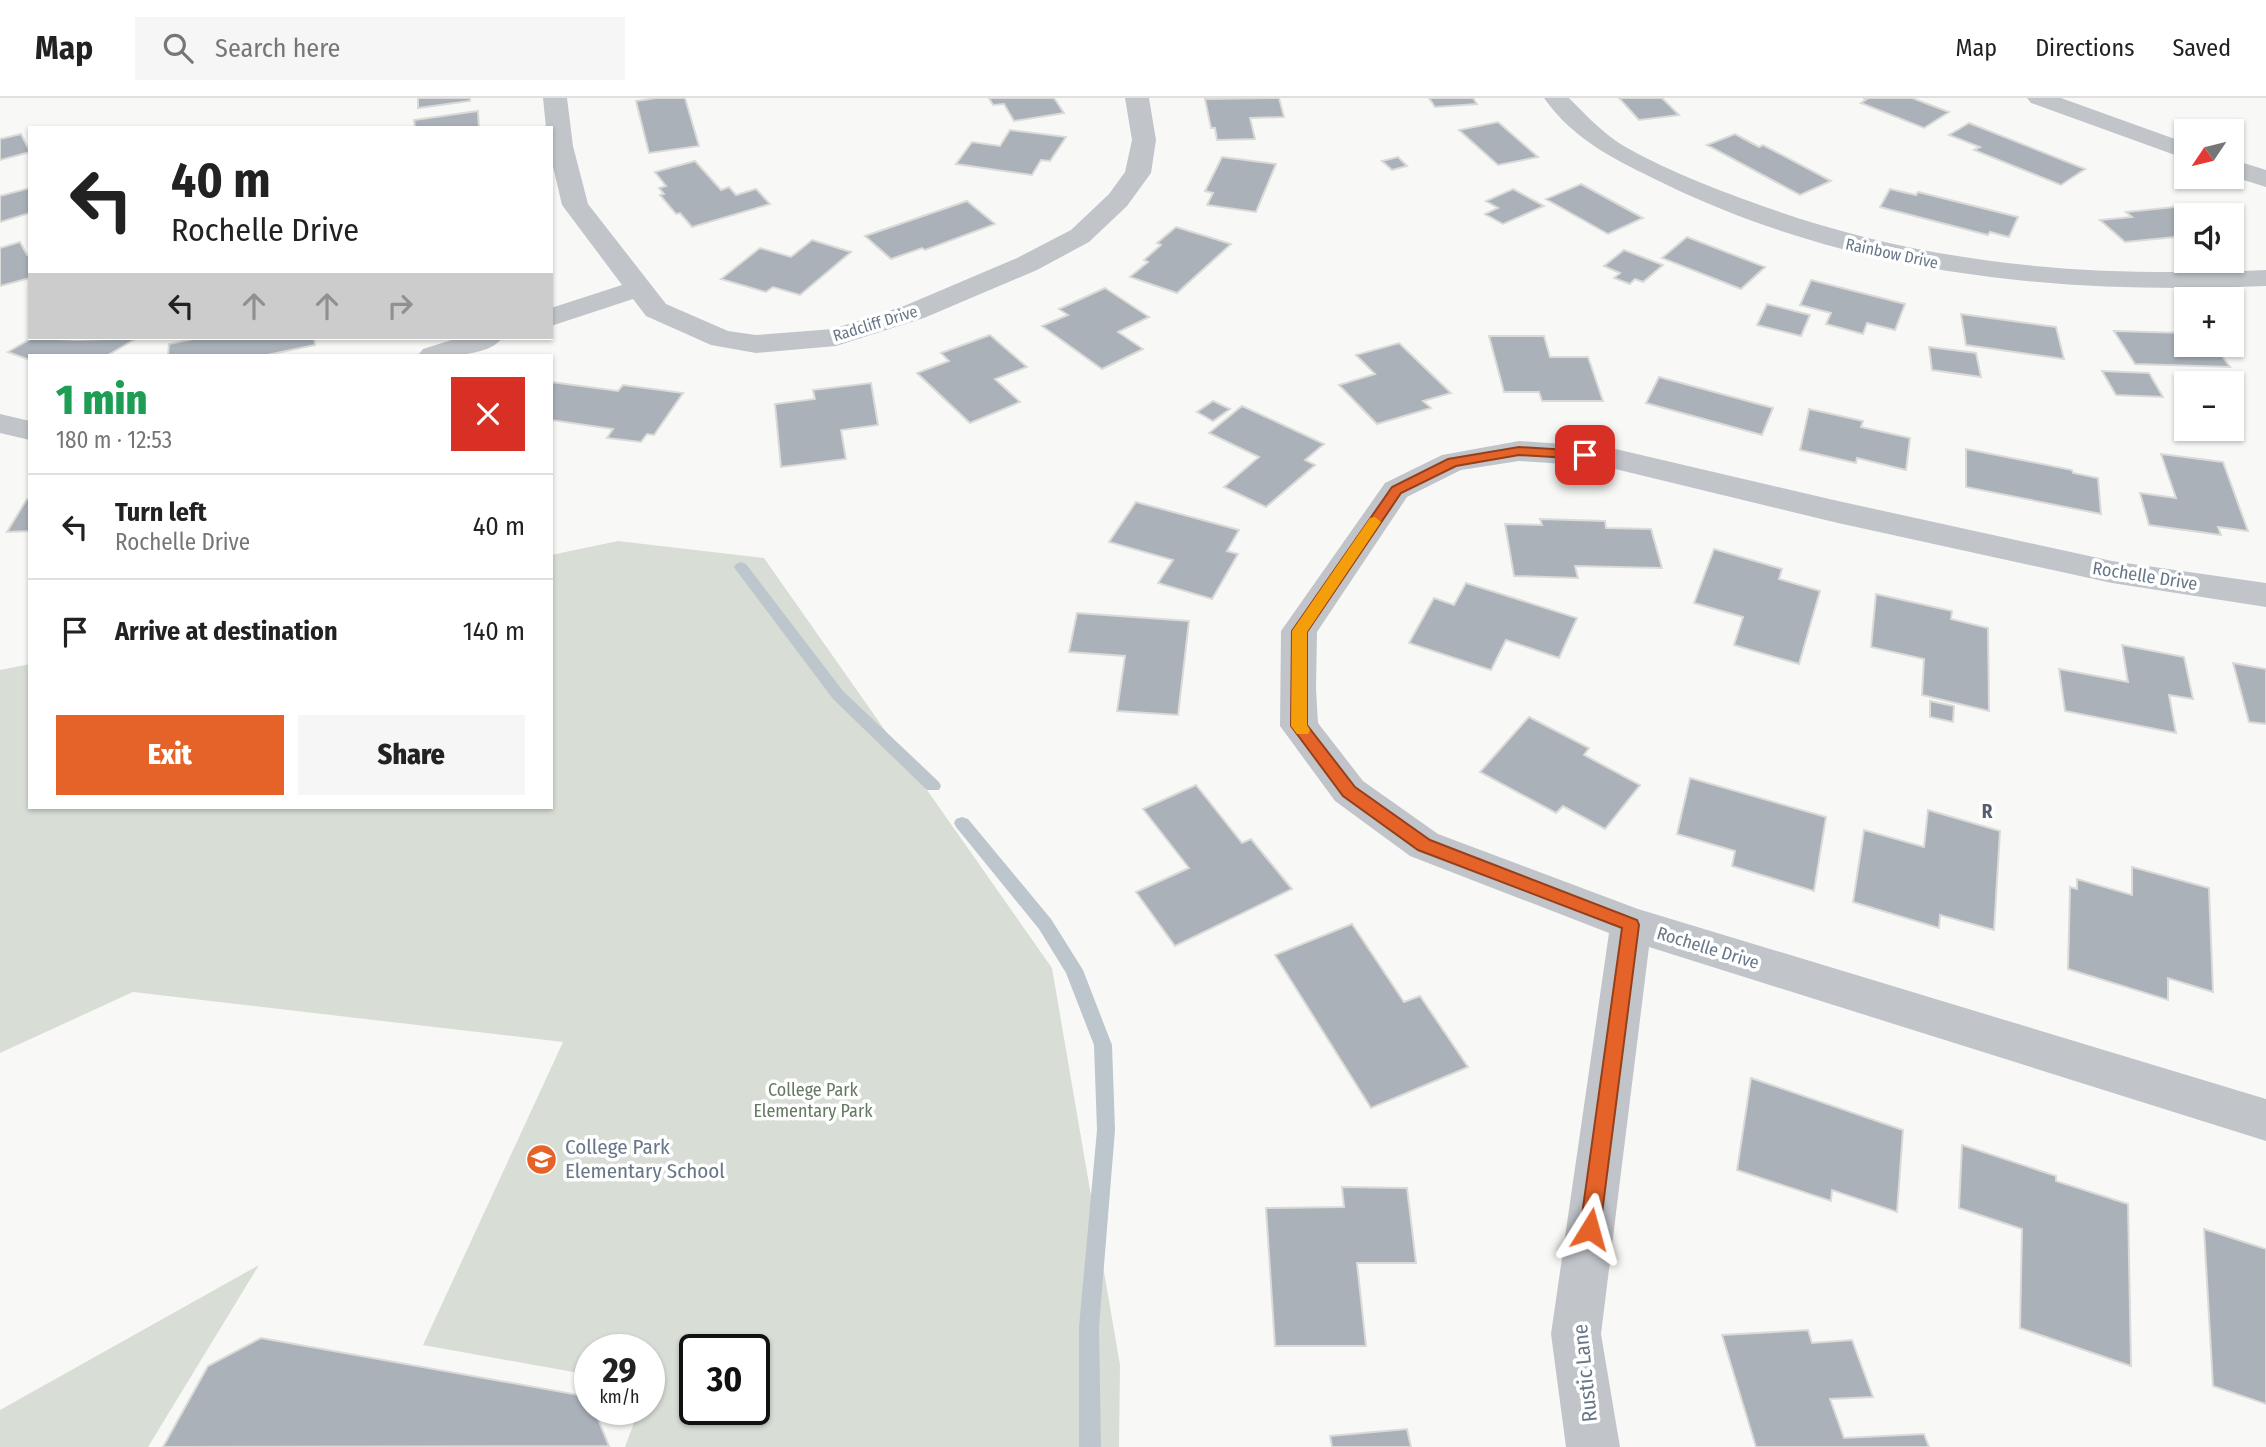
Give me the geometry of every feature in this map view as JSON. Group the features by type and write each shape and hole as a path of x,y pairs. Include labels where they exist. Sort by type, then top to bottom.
{"street":[{"name":"Radcliff Drive","path":"555,98 561,146 575,205 656,310 721,339 756,344 836,337 914,312 1027,264 1080,236 1118,200 1138,173 1144,140 1137,98"},
{"name":"Rainbow Drive","path":"1556,98 1607,146 1715,198 1772,221 1849,245 1926,262 2017,275 2102,282 2192,283 2266,278"},
{"path":"2039,98 2174,148"},
{"path":"2244,171 2266,179"},
{"path":"553,316 640,288"},
{"path":"436,354 481,340"},
{"path":"0,423 28,430"},
{"name":"Rochelle Drive","path":"2266,595 2099,570 1607,457 1519,451 1453,462 1396,490 1299,631 1299,726 1349,791 1424,845 1631,925 2266,1120"},
{"name":"Rustic Lane","path":"1593,1447 1576,1334 1631,925"}],"green space":[{"name":"College Park Elementary Park","path":"618,541 764,558 1052,968 1120,1365 1119,1447 625,1447 633,1425 665,1425 665,1334 574,1334 574,1372 423,1345 563,1042 133,992 0,1053 0,670 28,664 28,809 553,809 553,555"},
{"path":"259,1265 148,1447 0,1447 0,1410"}],"building":[{"path":"418,98 470,98 470,101 418,108"},
{"path":"685,98 699,146 649,153 636,101"},
{"path":"989,98 1054,98 1064,113 1014,121 1004,104 993,105"},
{"path":"1279,98 1284,117 1250,118 1255,139 1217,140 1215,128 1211,128 1205,99"},
{"path":"1429,98 1473,98 1477,104 1435,107"},
{"path":"1619,98 1662,98 1679,115 1639,120"},
{"path":"1863,98 1912,98 1949,112 1924,128 1861,103 1867,99"},
{"path":"478,111 479,126 415,126 414,120"},
{"path":"1498,122 1538,157 1498,165 1459,130"},
{"path":"1969,123 2085,169 2061,185 1974,150 1980,147 1949,135"},
{"path":"1010,130 1066,137 1050,161 1041,160 1032,175 956,164 972,142 1000,146"},
{"path":"21,134 28,153 0,160 0,139"},
{"path":"1735,134 1759,147 1763,145 1831,181 1800,195 1707,145"},
{"path":"1222,157 1276,164 1256,212 1207,205 1213,193 1205,191"},
{"path":"1398,157 1407,166 1392,170 1382,161"},
{"path":"695,161 721,190 729,187 736,195 756,189 770,204 692,227 680,213 676,214 660,195 664,194 659,188 666,186 655,172"},
{"path":"1581,184 1643,218 1608,234 1546,199"},
{"path":"28,189 28,214 0,222 0,196"},
{"path":"1513,189 1544,206 1503,224 1485,214 1498,208 1486,201"},
{"path":"1890,189 1916,195 1918,192 2018,217 2009,237 1990,232 1988,235 1880,207"},
{"path":"967,201 995,224 925,250 922,248 891,259 865,236"},
{"path":"2174,207 2174,237 2125,242 2100,220 2132,217 2126,212"},
{"path":"1176,227 1231,244 1177,293 1130,277 1148,262 1144,260 1161,245 1157,243"},
{"path":"1687,237 1765,267 1741,289 1662,258"},
{"path":"812,240 851,252 800,295 773,287 766,292 721,279 760,248 791,257"},
{"path":"20,242 28,255 28,279 0,286 0,248"},
{"path":"1624,250 1663,265 1643,282 1635,279 1630,284 1614,278 1620,273 1604,266"},
{"path":"1811,280 1905,304 1895,330 1867,323 1863,334 1826,324 1831,313 1800,305"},
{"path":"1105,288 1149,317 1118,332 1143,349 1102,369 1042,326 1068,315 1059,309"},
{"path":"1767,304 1810,315 1801,336 1757,325"},
{"path":"1961,314 2056,327 2064,359 1966,345"},
{"path":"2114,331 2174,333 2174,357 2223,357 2230,367 2135,364"},
{"path":"990,335 1027,367 995,379 1020,402 970,423 917,373 949,361 941,353"},
{"path":"1489,336 1544,336 1550,357 1588,357 1603,401 1542,401 1539,392 1504,392"},
{"path":"29,340 134,340 110,354 28,354 28,359 8,352"},
{"path":"188,340 314,340 315,345 272,354 168,354 169,344"},
{"path":"1399,343 1451,393 1423,401 1431,408 1377,424 1339,385 1375,374 1356,355"},
{"path":"1929,347 1976,353 1981,377 1932,370"},
{"path":"2102,371 2149,373 2163,397 2116,395"},
{"path":"1659,377 1773,408 1762,435 1646,403"},
{"path":"553,382 618,391 623,385 683,393 654,435 647,434 641,442 607,438 613,429 553,420"},
{"path":"871,383 878,425 841,430 846,459 781,467 775,404 815,399 813,390"},
{"path":"1213,401 1230,409 1213,421 1197,412"},
{"path":"1242,406 1324,444 1305,460 1315,465 1266,507 1224,487 1259,457 1209,433"},
{"path":"1809,409 1863,421 1861,427 1910,438 1906,470 1857,458 1856,463 1800,450"},
{"path":"1966,449 2072,470 2073,473 2098,478 2101,514 1966,487"},
{"path":"2161,454 2223,462 2248,531 2218,527 2221,535 2149,525 2140,493 2176,498"},
{"path":"27,499 28,499 28,531 7,532"},
{"path":"1136,502 1239,530 1227,551 1238,554 1212,599 1158,583 1173,560 1109,542"},
{"path":"1540,519 1605,521 1606,528 1651,529 1662,568 1575,566 1578,578 1514,576 1505,524 1542,525"},
{"path":"1714,549 1782,569 1779,579 1820,591 1799,664 1734,645 1743,617 1694,603"},
{"path":"1466,583 1577,618 1559,658 1506,640 1491,670 1409,643 1434,598 1454,605"},
{"path":"1876,594 1952,611 1951,619 1988,628 1989,711 1922,695 1924,659 1871,647"},
{"path":"1077,613 1189,621 1178,715 1117,711 1125,656 1069,652"},
{"path":"2122,645 2184,657 2193,699 2169,695 2176,733 2065,711 2059,669 2128,682"},
{"path":"2233,663 2266,669 2266,724 2249,722"},
{"path":"1930,701 1954,706 1953,722 1930,717"},
{"path":"1529,717 1589,748 1584,755 1640,785 1605,829 1563,806 1556,813 1480,772"},
{"path":"1690,778 1826,817 1814,891 1732,866 1735,851 1677,834"},
{"path":"1196,785 1242,843 1251,839 1292,889 1175,946 1136,892 1189,868 1143,809"},
{"path":"1928,810 2000,831 1994,930 1940,915 1939,928 1853,902 1864,830 1924,847"},
{"path":"2132,867 2209,888 2213,992 2168,978 2168,1000 2068,969 2070,887 2077,889 2077,879 2132,895"},
{"path":"1352,924 1404,1002 1420,996 1468,1067 1371,1108 1275,955"},
{"path":"1751,1078 1903,1130 1897,1212 1832,1190 1831,1201 1737,1170"},
{"path":"1962,1145 2056,1176 2056,1181 2128,1204 2131,1366 2020,1328 2022,1229 1959,1208"},
{"path":"1342,1187 1407,1188 1416,1263 1357,1263 1366,1346 1275,1346 1266,1208 1344,1207"},
{"path":"2204,1229 2266,1249 2266,1404 2213,1386"},
{"path":"1808,1330 1812,1343 1852,1340 1873,1397 1830,1399 1844,1438 1924,1434 1929,1447 1756,1447 1722,1335"},
{"path":"261,1338 574,1394 574,1425 600,1425 609,1446 163,1447 208,1366"},
{"path":"1407,1429 1411,1447 1332,1447 1330,1436"}],"waterway":[{"path":"741,567 838,695 933,786"},
{"path":"962,823 1045,924 1074,970 1103,1045 1106,1130 1089,1327 1090,1447"}],"slow traffic":[{"path":"1303,730 1299,726 1299,631 1375,522"}],"place":[{"name":"College Park Elementary School","path":"542,1159"}],"district":[{"name":"R","path":"1987,811"}],"route":[{"path":"1585,455 1519,451 1453,462 1396,490 1299,631 1298,688 1299,726 1349,791 1424,845 1631,925 1590,1229"}]}
